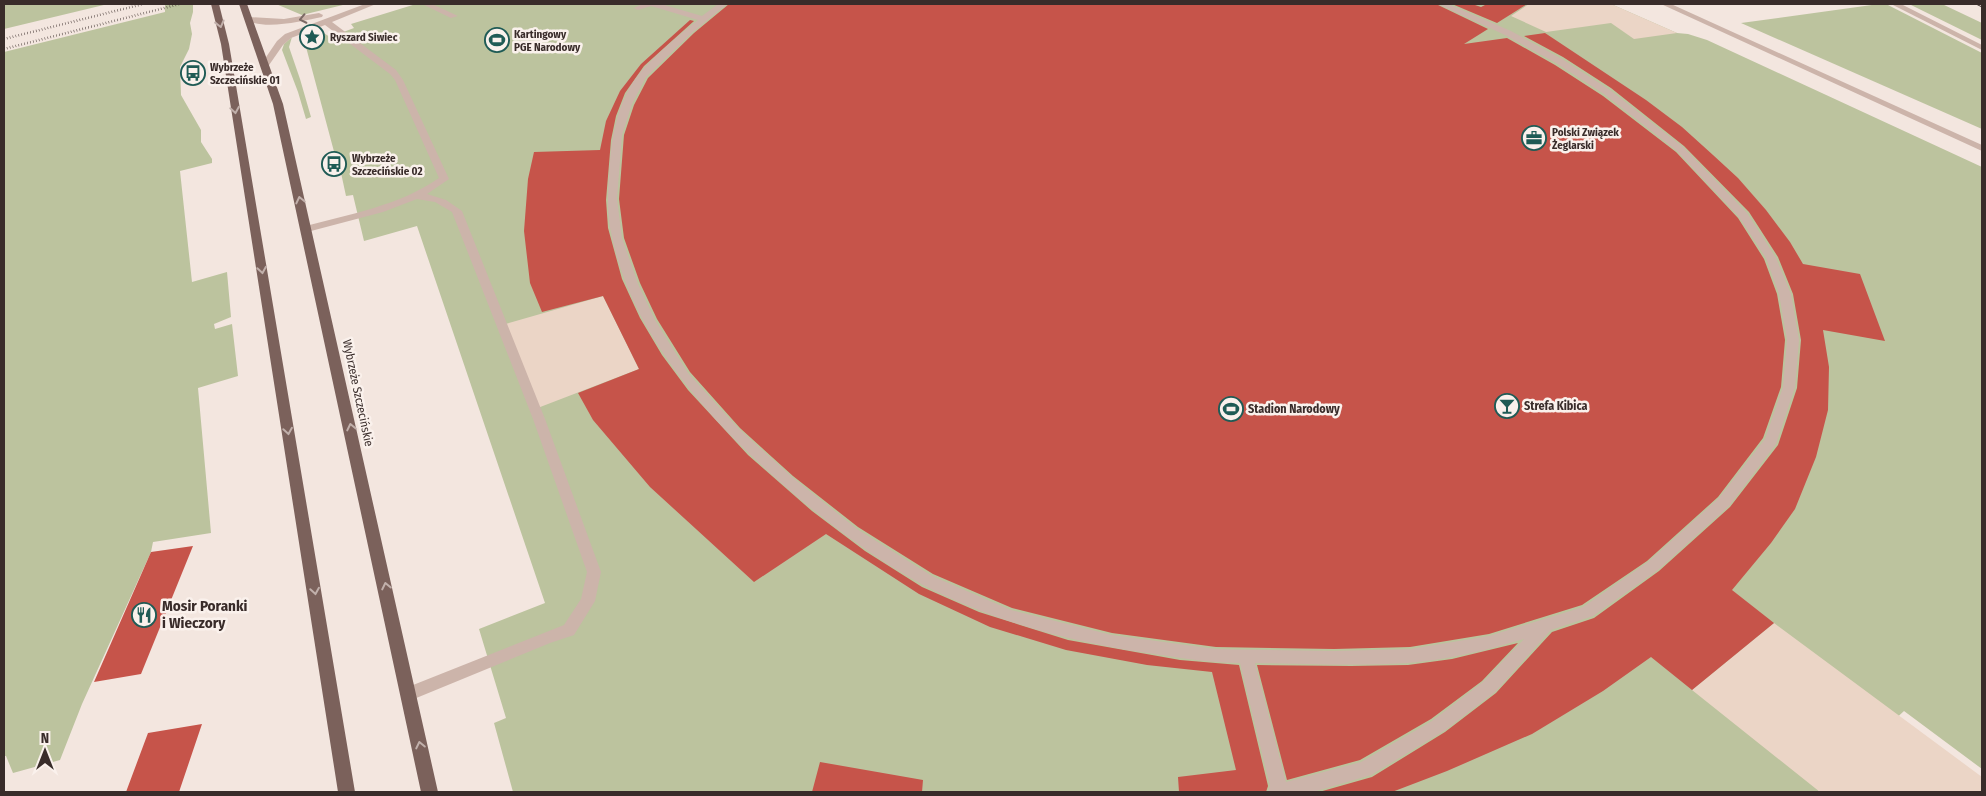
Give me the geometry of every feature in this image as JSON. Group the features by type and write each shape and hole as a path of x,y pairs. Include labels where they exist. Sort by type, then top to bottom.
{"main road":[{"path":"215,4 225,44 347,792"},
{"name":"Wybrzeże Szczecińskie","path":"243,4 278,104 410,694 430,792"}],"street":[{"path":"249,19 264,22 291,21 367,4"},
{"path":"264,66 280,42 288,36 372,4"},
{"path":"426,4 454,16"},
{"path":"638,8 651,4 703,19"},
{"path":"723,4 667,50 642,76 627,104 617,135 612,199 617,238 632,284 649,320 684,376 734,432 787,481 852,533 927,580 1009,616 1112,642 1216,656 1334,658 1410,656 1489,643 1588,612 1654,566 1724,502 1771,441 1789,387 1793,340 1785,294 1771,258 1743,215 1680,149 1642,118 1559,61 1508,33 1442,4"},
{"path":"1665,4 1982,148"},
{"path":"1895,4 1982,48"},
{"path":"307,229 416,196 435,187 444,179 399,80 392,72 324,21"},
{"path":"410,694 547,636 569,630 588,601 594,572 539,419 457,211 448,203 434,198 416,196"},
{"path":"1246,656 1278,792 1303,787 1365,769 1438,726 1490,687 1546,625"}],"green space":[{"path":"4,4 108,4 4,29"},
{"path":"165,4 193,4 190,23 192,34 189,49 180,67 181,95 201,130 201,142 212,159 212,163 180,171 192,282 227,272 231,317 214,324 215,329 232,324 238,376 198,388 211,533 153,542 151,552 82,704 60,760 13,773 6,756 4,756 4,52 165,12"},
{"path":"276,4 347,4 302,15"},
{"name":"Stadion Narodowy","path":"416,4 1611,4 1677,33 1688,34 1707,40 1982,167 1982,769 1904,711 1818,791 1820,792 513,792 494,723 506,718 479,629 545,603 417,226 364,241 353,195 346,196 338,159 336,159 306,47 302,41 322,32 330,37 354,28 351,24"},
{"path":"1886,4 1982,53 1982,129 1741,23"},
{"path":"1909,4 1942,4 1982,23 1982,40"},
{"path":"292,37 289,47 311,117 306,119 282,50 284,44"}],"shaded area":[{"path":"1529,4 1611,4 1677,33 1634,39 1611,23 1546,32 1511,16"},
{"path":"603,296 639,369 535,409 502,325"},
{"path":"1774,623 1982,777 1982,792 1820,792 1692,690"}],"building":[{"path":"729,4 1436,4 1488,29 1464,44 1507,38 1555,65 1603,96 1676,152 1738,218 1764,259 1777,294 1785,340 1781,387 1763,438 1718,497 1647,561 1582,605 1489,634 1410,647 1334,649 1216,647 1112,633 1012,608 933,574 858,527 793,476 740,428 690,372 657,319 640,283 624,238 619,199 624,135 634,105 648,78 694,33"},
{"path":"1452,4 1472,4 1481,7 1487,4 1527,4 1497,23"},
{"path":"690,20 694,21 644,66 625,93 616,116 611,140 606,200 608,228 622,279 640,318 662,355 688,390 748,455 812,511 865,551 922,587 979,612 1068,640 1180,660 1239,665 1268,786 1266,792 1179,792 1178,777 1236,770 1212,672 1147,665 1066,650 990,627 919,594 826,534 754,582 650,487 593,420 578,393 639,369 603,296 542,312 530,283 524,231 528,179 534,152 600,150 606,121 620,91 641,64"},
{"path":"1545,33 1646,100 1682,127 1738,178 1766,210 1790,242 1803,264 1860,274 1885,341 1823,330 1829,367 1828,410 1816,457 1795,509 1771,543 1732,590 1774,623 1692,690 1651,657 1603,691 1532,734 1447,771 1392,792 1319,792 1372,777 1445,732 1496,693 1552,632 1594,618 1659,571 1730,507 1778,445 1797,388 1801,340 1793,294 1778,257 1749,212 1684,146 1611,88 1563,57 1524,36"},
{"path":"193,546 141,674 94,682 151,552"},
{"path":"1518,643 1482,681 1431,719 1360,760 1287,780 1257,665 1408,665 1452,659"},
{"path":"202,724 179,792 126,792 148,733"},
{"path":"820,762 923,780 922,792 812,792"}],"tram line":[{"path":"1976,4 1982,7"}],"railway":[{"path":"4,39 143,4"},
{"path":"4,49 180,4"}],"place":[{"name":"Ryszard Siwiec","path":"312,37"},
{"name":"Kartingowy PGE Narodowy","path":"497,40"},
{"name":"Wybrzeże Szczecińskie 01","path":"193,73"},
{"name":"Polski Związek Żeglarski","path":"1534,138"},
{"name":"Wybrzeże Szczecińskie 02","path":"334,164"},
{"name":"Strefa Kibica","path":"1507,406"},
{"name":"Stadion Narodowy","path":"1231,409"},
{"name":"Mosir Poranki i Wieczory","path":"144,615"}]}
